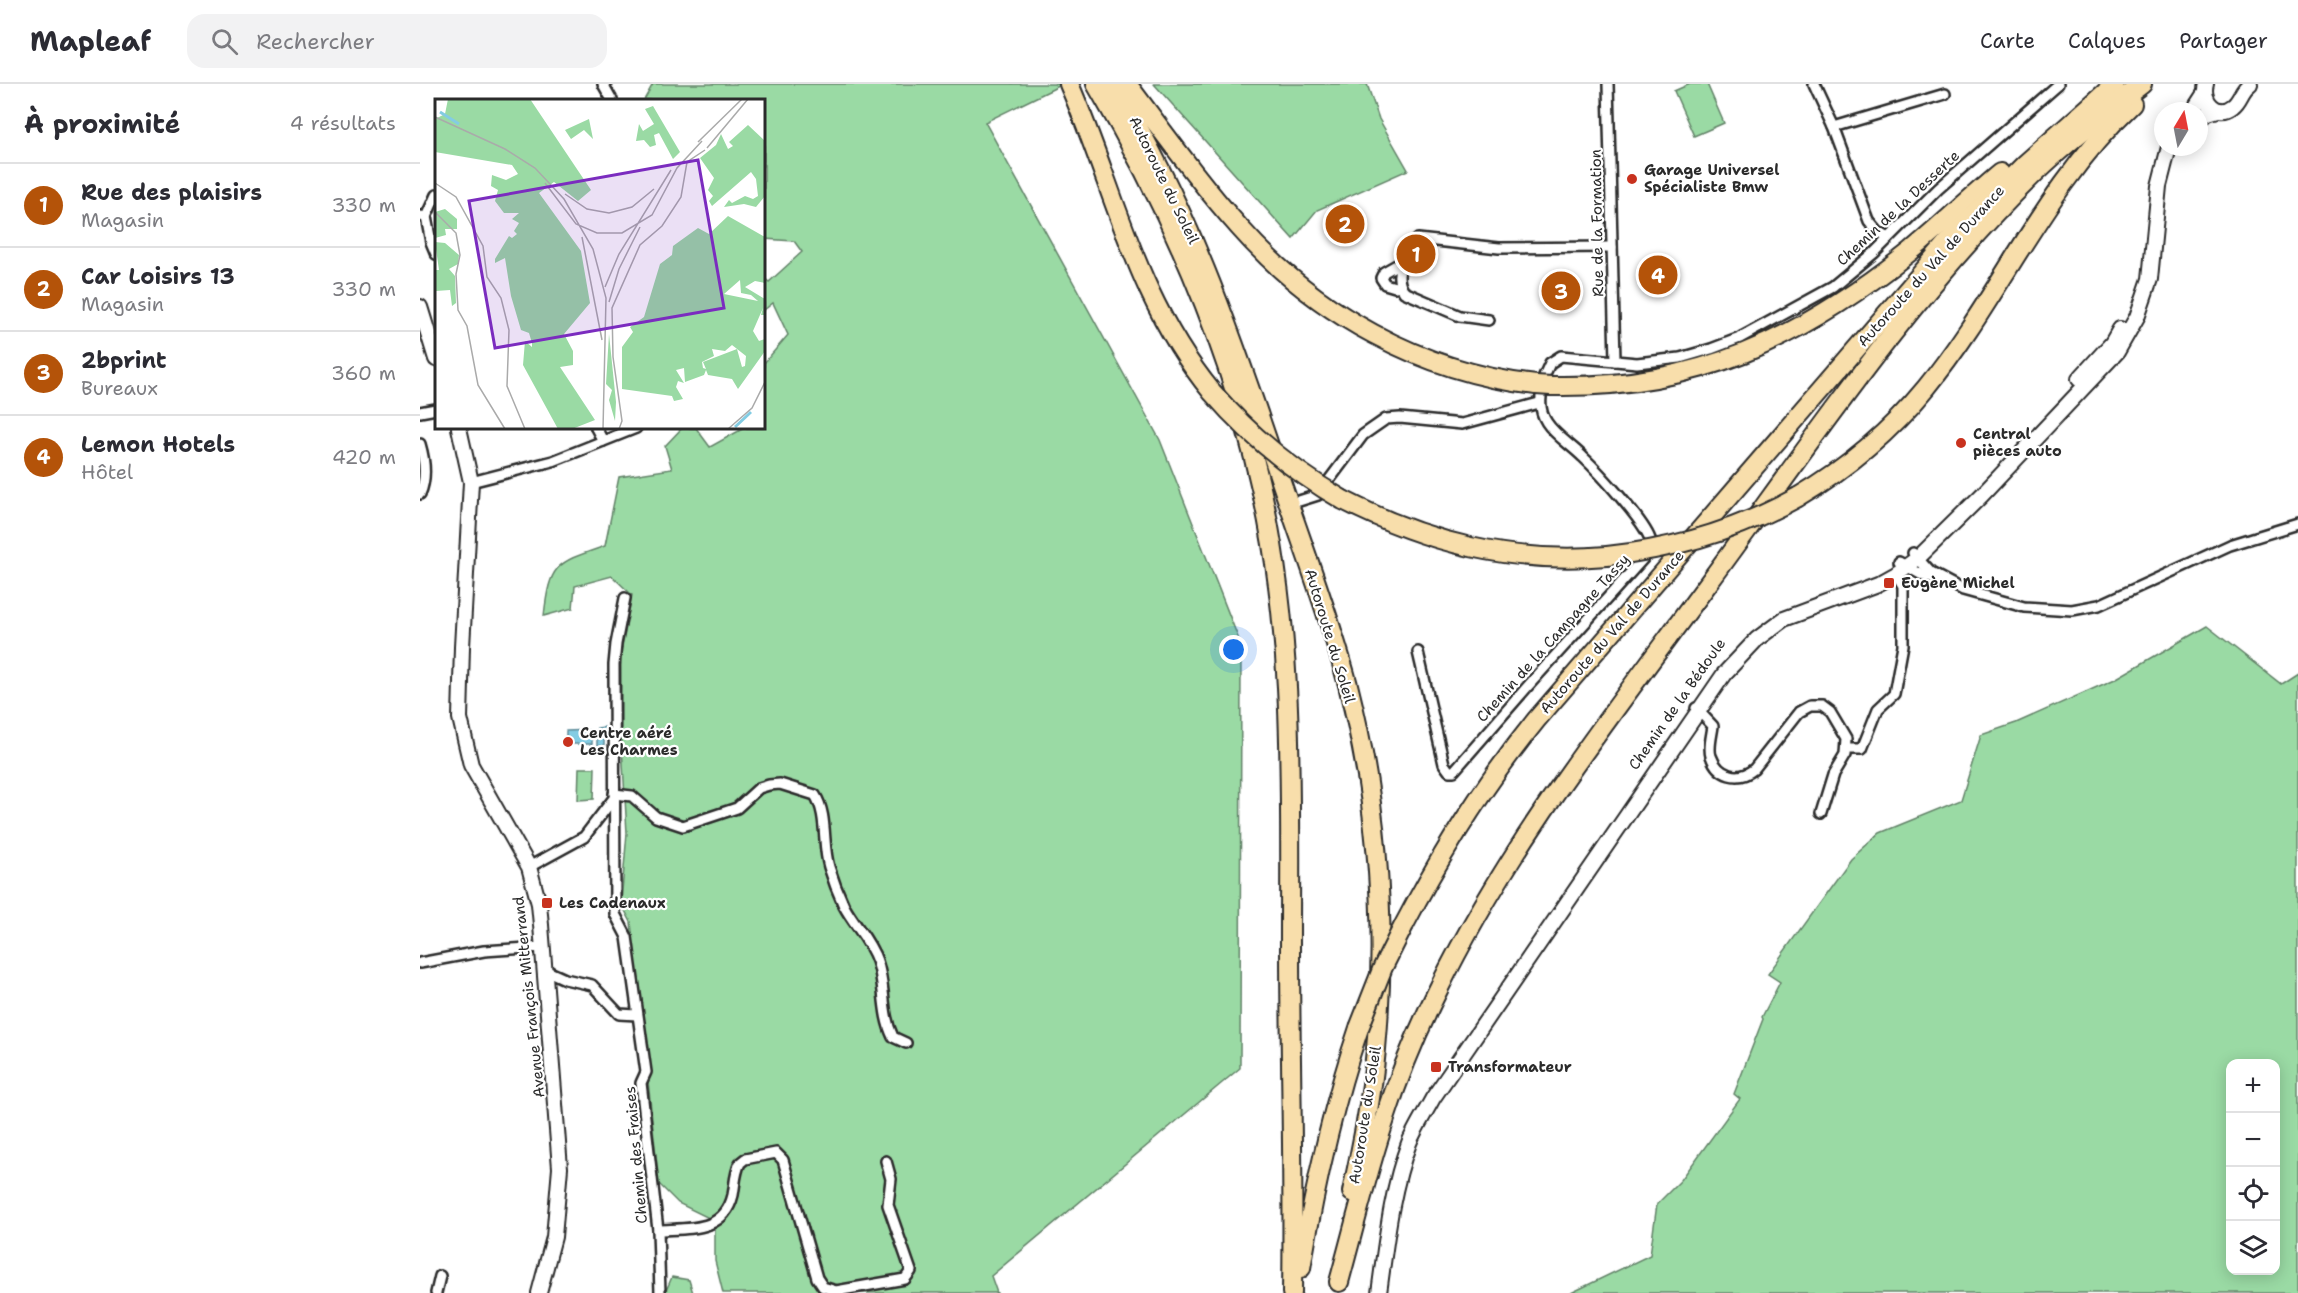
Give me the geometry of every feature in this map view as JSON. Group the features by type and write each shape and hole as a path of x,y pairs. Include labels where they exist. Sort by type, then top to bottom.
{"highway":[{"path":"1069,84 1147,290 1177,343 1212,392 1240,423 1276,455 1343,500 1392,523 1426,537 1481,550 1535,557 1607,556 1647,551 1701,539 1751,521 1798,497 1860,454 1917,397 1966,332 2075,166 2111,125 2154,84"},
{"name":"Autoroute du Soleil","path":"1096,84 1166,216 1197,286 1220,346 1253,455 1270,535 1283,623 1290,716 1292,1293"},
{"name":"Autoroute du Soleil","path":"1113,84 1161,169 1209,273 1339,654 1363,758 1374,824 1380,891 1379,1009 1372,1087 1347,1217 1338,1287"},
{"path":"1127,84 1180,156 1240,228 1275,264 1325,304 1373,334 1415,354 1482,375 1543,384 1621,384 1686,373 1743,354 1811,321 1897,262 2082,102 2108,84"},
{"name":"Autoroute du Val de Durance","path":"1297,1293 1321,1157 1343,1075 1359,1028 1383,967 1462,821 1492,777 1537,719 1958,231 2024,165 2115,84"},
{"name":"Autoroute du Val de Durance","path":"1338,1287 1374,1153 1409,1053 1454,958 1521,841 1847,393 1913,307 1970,240 2036,172 2082,131 2142,84"}],"street":[{"path":"603,84 611,99"},
{"name":"Rue de la Formation","path":"1608,84 1615,361"},
{"path":"1814,84 1834,128 1869,221 1878,232 1889,238"},
{"name":"Chemin de la Desserte","path":"1543,384 1550,363 1561,356 1637,363 1680,358 1740,338 1833,287 1874,253 1938,189 2046,89 2058,84"},
{"path":"2205,87 2209,104 2218,110"},
{"path":"2198,102 2205,87"},
{"path":"2208,113 2234,106 2243,87"},
{"path":"1834,128 1945,94"},
{"name":"Chemin de la Bédoule","path":"1379,1293 1391,1208 1400,1171 1410,1141 1433,1098 1733,651 1763,624 1784,610 1901,568 2112,343 2140,291 2152,253 2158,196 2166,156"},
{"name":"Chemin de la Bédoule","path":"2158,196 2176,156"},
{"path":"435,197 423,217 435,252"},
{"path":"1400,286 1384,284 1381,278 1384,272 1400,263 1416,240 1420,238 1499,248 1612,247"},
{"path":"1400,263 1400,286 1410,296 1460,316 1489,320"},
{"path":"421,311 435,356"},
{"path":"1299,501 1317,495 1364,435 1386,419 1400,418 1462,424 1539,403 1543,384"},
{"name":"Chemin de la Campagne Tassy","path":"1418,652 1444,764 1449,771 1454,771 1649,552 1650,540 1640,524 1595,469 1551,429 1539,403"},
{"path":"420,412 435,410"},
{"name":"Avenue François Mitterrand","path":"459,429 471,482 460,718 471,765 529,867 539,904 543,947 560,1168 554,1237 539,1293"},
{"path":"597,429 603,441"},
{"path":"471,482 553,461 633,429"},
{"path":"420,444 425,484 420,494"},
{"path":"1846,749 1862,749 1878,709 1894,694 1903,645 1904,586 1901,568 1993,600 2024,608 2087,609 2230,545 2298,524"},
{"path":"1915,555 1931,573 1951,584"},
{"name":"Chemin des Fraises","path":"625,598 615,654 615,914 627,936 646,1072 641,1083 658,1230 660,1293"},
{"path":"1696,708 1713,726 1710,754 1717,767 1734,777 1745,776 1754,769 1799,712 1810,706 1822,706 1830,712 1846,739 1846,749 1833,775 1821,814"},
{"name":"Chemin de la Bédoule","path":"1371,1293 1388,1182 1408,1125 1448,1061 1696,708"},
{"path":"529,867 584,837 614,796 632,796 656,817 683,826 737,808 759,788 769,785 780,784 815,795 823,812 824,842 837,888 844,906 870,945 877,960 888,1027 893,1037 906,1043"},
{"path":"420,960 484,951 543,947"},
{"path":"545,970 565,979 592,985 619,1014 637,1015"},
{"path":"658,1230 709,1225 721,1217 729,1207 740,1163 745,1159 776,1153 783,1160 817,1278 823,1287 836,1291 905,1279 911,1271 888,1205 891,1179 886,1161"},
{"path":"436,1293 440,1276"}],"green space":[{"path":"653,84 1063,84 985,122 1160,440 1241,645 1240,1068 991,1276 997,1293 723,1293 715,1261 715,1221 678,1203 659,1184 631,922 621,903 627,833 621,729 621,653 632,595 612,576 575,586 573,608 544,616 546,598 553,575 558,568 576,557 605,546 619,477 672,469 665,446 681,429 697,429 710,447 742,429 765,429 765,362 788,335 773,303 765,309 765,279 769,282 802,252 794,241 765,239 765,99 645,99"},
{"path":"1154,84 1367,84 1379,119 1408,170 1317,210 1293,239"},
{"path":"1690,84 1707,84 1724,123 1694,136 1674,91"},
{"path":"2207,626 2281,684 2298,673 2298,1293 1571,1293 1650,1255 1657,1204 1681,1180 1740,1099 1734,1094 1762,1017 1780,982 1768,974 1851,859 1880,833 1961,800 1981,735 2016,723 2115,679"},
{"path":"579,768 595,768 594,799 578,800"},
{"path":"672,1277 689,1280 693,1293 665,1293"}],"water":[{"path":"604,727 604,746 597,746 597,728"},
{"path":"592,730 592,744 566,744 566,731"}],"tunnel":[{"path":"1256,514 1291,504"}],"place":[{"name":"Garage Universel Spécialiste Bmw","path":"1632,179"},
{"name":"Car Loisirs 13","path":"1345,224"},
{"name":"Rue des plaisirs","path":"1416,254"},
{"name":"Lemon Hotels","path":"1658,275"},
{"name":"2bprint","path":"1561,291"},
{"name":"Central pièces auto","path":"1961,443"},
{"name":"Eugène Michel","path":"1889,583"},
{"name":"Centre aéré Les Charmes","path":"568,742"},
{"name":"Les Cadenaux","path":"547,903"},
{"name":"Transformateur","path":"1436,1067"}]}
